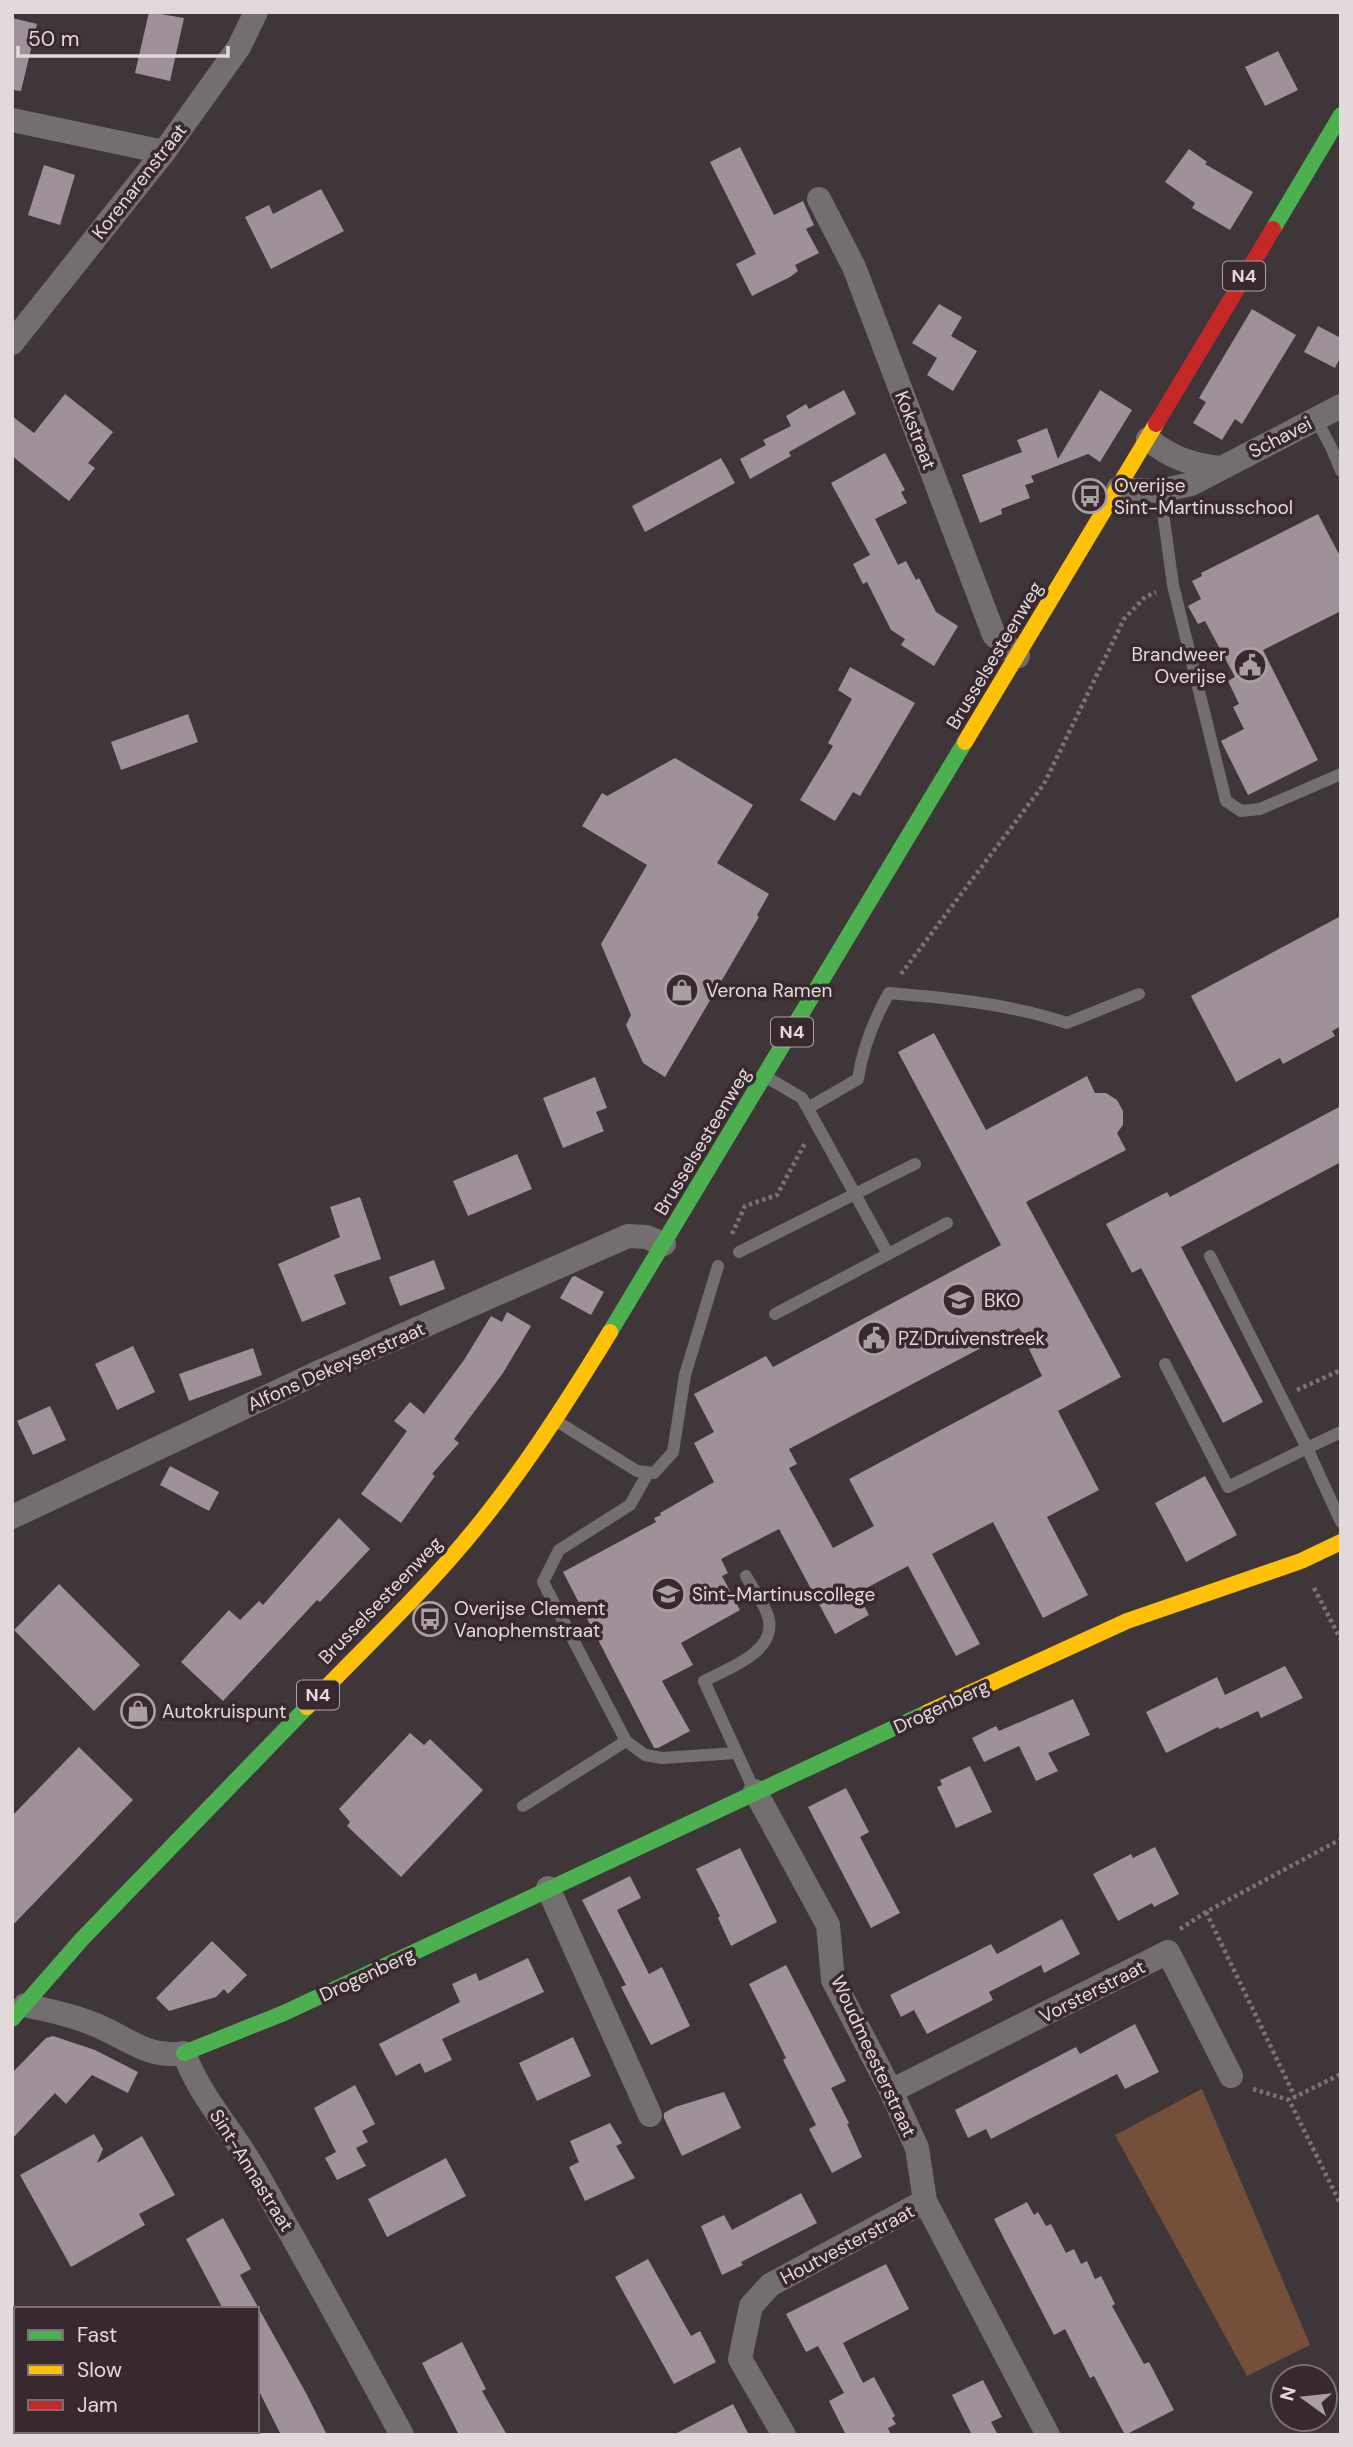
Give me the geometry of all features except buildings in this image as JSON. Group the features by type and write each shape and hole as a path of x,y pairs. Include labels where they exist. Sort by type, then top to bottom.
{"main road":[{"name":"Brusselsesteenweg","path":"16,2009 447,1562 486,1515 555,1420 664,1244 1341,115"},
{"name":"Drogenberg","path":"184,2053 284,2013 755,1791 1127,1621 1301,1561 1341,1542"}],"street":[{"name":"Korenarenstraat","path":"12,343 164,152 239,47 256,12"},
{"path":"12,120 164,152"},
{"name":"Kokstraat","path":"819,199 854,267 994,635 1018,656"},
{"name":"Schavei","path":"1118,489 1160,491 1191,484 1341,406"},
{"path":"1148,439 1163,451 1190,464 1219,468"},
{"name":"Alfons Dekeyserstraat","path":"12,1517 317,1373 628,1236 646,1237 664,1244"},
{"name":"Woudmeesterstraat","path":"755,1791 828,1925 833,1980 891,2091 917,2148 925,2202 1048,2435"},
{"path":"548,1888 650,2115"},
{"name":"Vorsterstraat","path":"891,2091 1168,1952 1231,2076"},
{"path":"16,2009 90,2022 150,2053 184,2053"},
{"name":"Sint-Annastraat","path":"184,2053 196,2080 244,2152 297,2242 402,2435"},
{"name":"Houtvesterstraat","path":"784,2435 740,2359 751,2305 770,2285 925,2202"}],"lane":[{"path":"1316,419 1341,471"},
{"path":"1160,491 1173,585 1226,801 1241,811 1260,809 1341,774"},
{"path":"808,1108 859,1079 863,1051 873,1020 889,993 948,998 1040,1014 1067,1023 1139,994"},
{"path":"765,1076 802,1098 888,1254"},
{"path":"739,1252 915,1164"},
{"path":"775,1314 947,1223"},
{"path":"1210,1256 1307,1448 1341,1522"},
{"path":"555,1420 637,1471 654,1473 673,1452 685,1375 718,1266"},
{"path":"1165,1364 1228,1487 1341,1432"},
{"path":"648,1472 630,1505 559,1550 543,1582 626,1741 645,1755 662,1758 736,1753"},
{"path":"746,1576 769,1622 765,1641 754,1654 704,1681 755,1791"},
{"path":"523,1806 626,1741"}],"path":[{"path":"889,993 908,962 1044,784 1124,619 1145,597 1173,585"},
{"path":"718,1266 728,1252 726,1245 745,1206 777,1195 816,1123"},
{"path":"1281,1398 1341,1370"},
{"path":"1301,1561 1341,1640"},
{"path":"1168,1952 1178,1930 1341,1839"},
{"path":"1206,1912 1341,2205"},
{"path":"1231,2076 1248,2088 1292,2099 1341,2074"}],"shaded area":[{"path":"1202,2089 1310,2345 1247,2376 1115,2135"}],"traffic: fast":[{"path":"1273,229 1341,115"},
{"path":"610,1332 965,742"},
{"path":"12,2019 82,1939 307,1707"},
{"path":"184,2053 284,2013 928,1712"}],"traffic: slow":[{"path":"965,742 1156,424"},
{"path":"307,1707 414,1598 493,1507 573,1392 610,1332"},
{"path":"928,1712 1127,1621 1301,1561 1341,1542"}],"traffic: jam":[{"path":"1156,424 1273,229"}],"place":[{"name":"Overijse Sint-Martinusschool","path":"1090,496"},
{"name":"Brandweer Overijse","path":"1250,665"},
{"name":"Verona Ramen","path":"682,990"},
{"name":"BKO","path":"959,1300"},
{"name":"PZ Druivenstreek","path":"874,1338"},
{"name":"Sint-Martinuscollege","path":"668,1594"},
{"name":"Overijse Clement Vanophemstraat","path":"430,1619"},
{"name":"Autokruispunt","path":"138,1711"}]}
